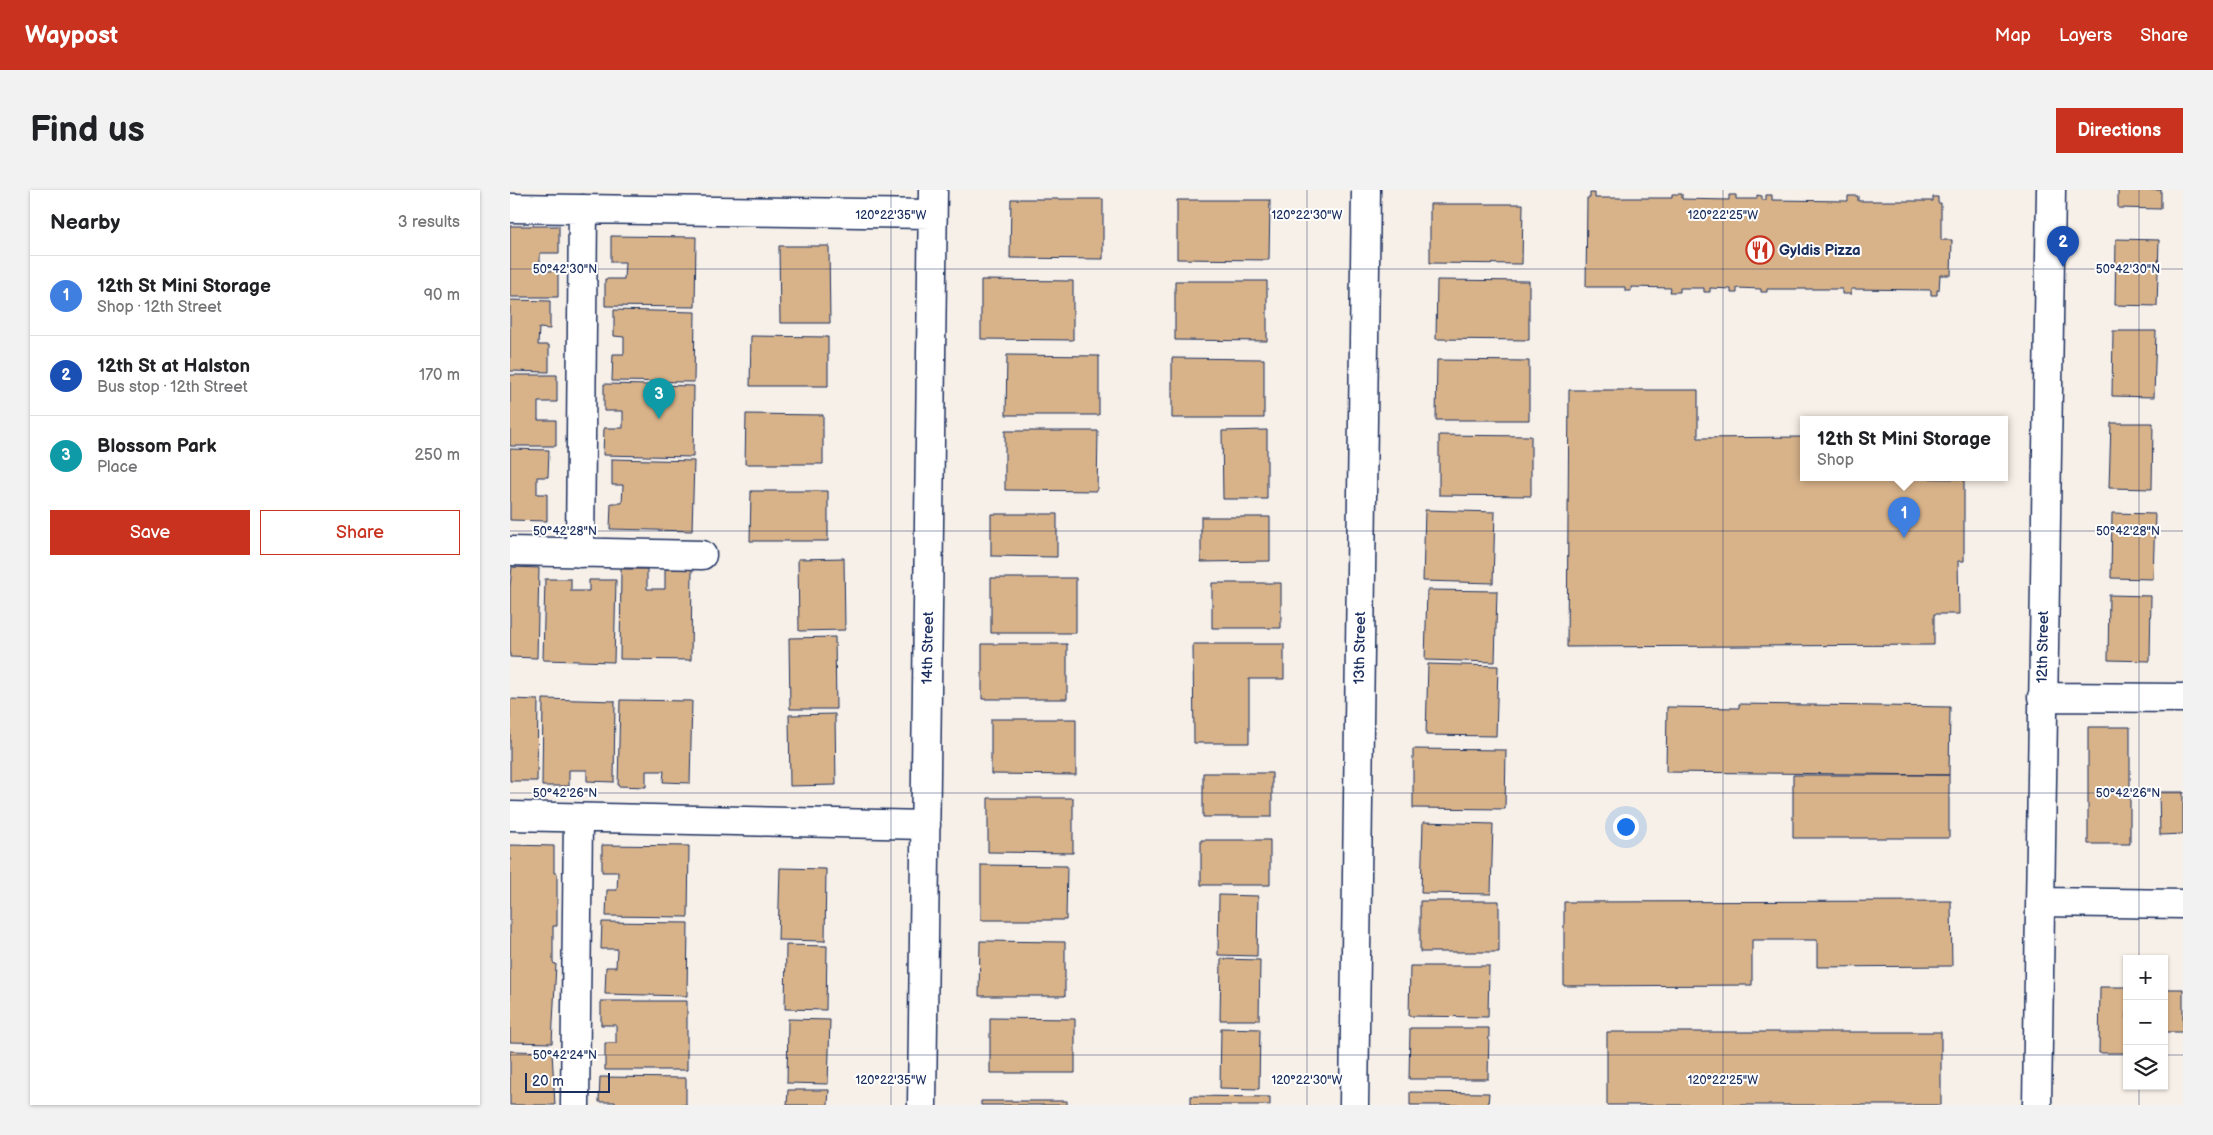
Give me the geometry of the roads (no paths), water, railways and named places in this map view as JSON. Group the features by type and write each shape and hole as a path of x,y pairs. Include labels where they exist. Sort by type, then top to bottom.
{"street":[{"name":"13th Street","path":"1354,1105 1366,190"},
{"name":"12th Street","path":"2037,1105 2051,190"},
{"path":"510,208 583,209 932,202"},
{"name":"14th Street","path":"922,1105 932,202"},
{"path":"580,553 583,209"},
{"path":"510,552 702,555"},
{"path":"2042,697 2183,698"},
{"path":"510,816 578,819 926,825"},
{"path":"575,1105 578,819"},
{"path":"2040,902 2183,904"}],"place":[{"name":"Gyldis Pizza","path":"1760,250"},
{"name":"12th St at Halston","path":"2063,267"},
{"name":"Blossom Park","path":"659,419"},
{"name":"12th St Mini Storage","path":"1904,538"}]}
